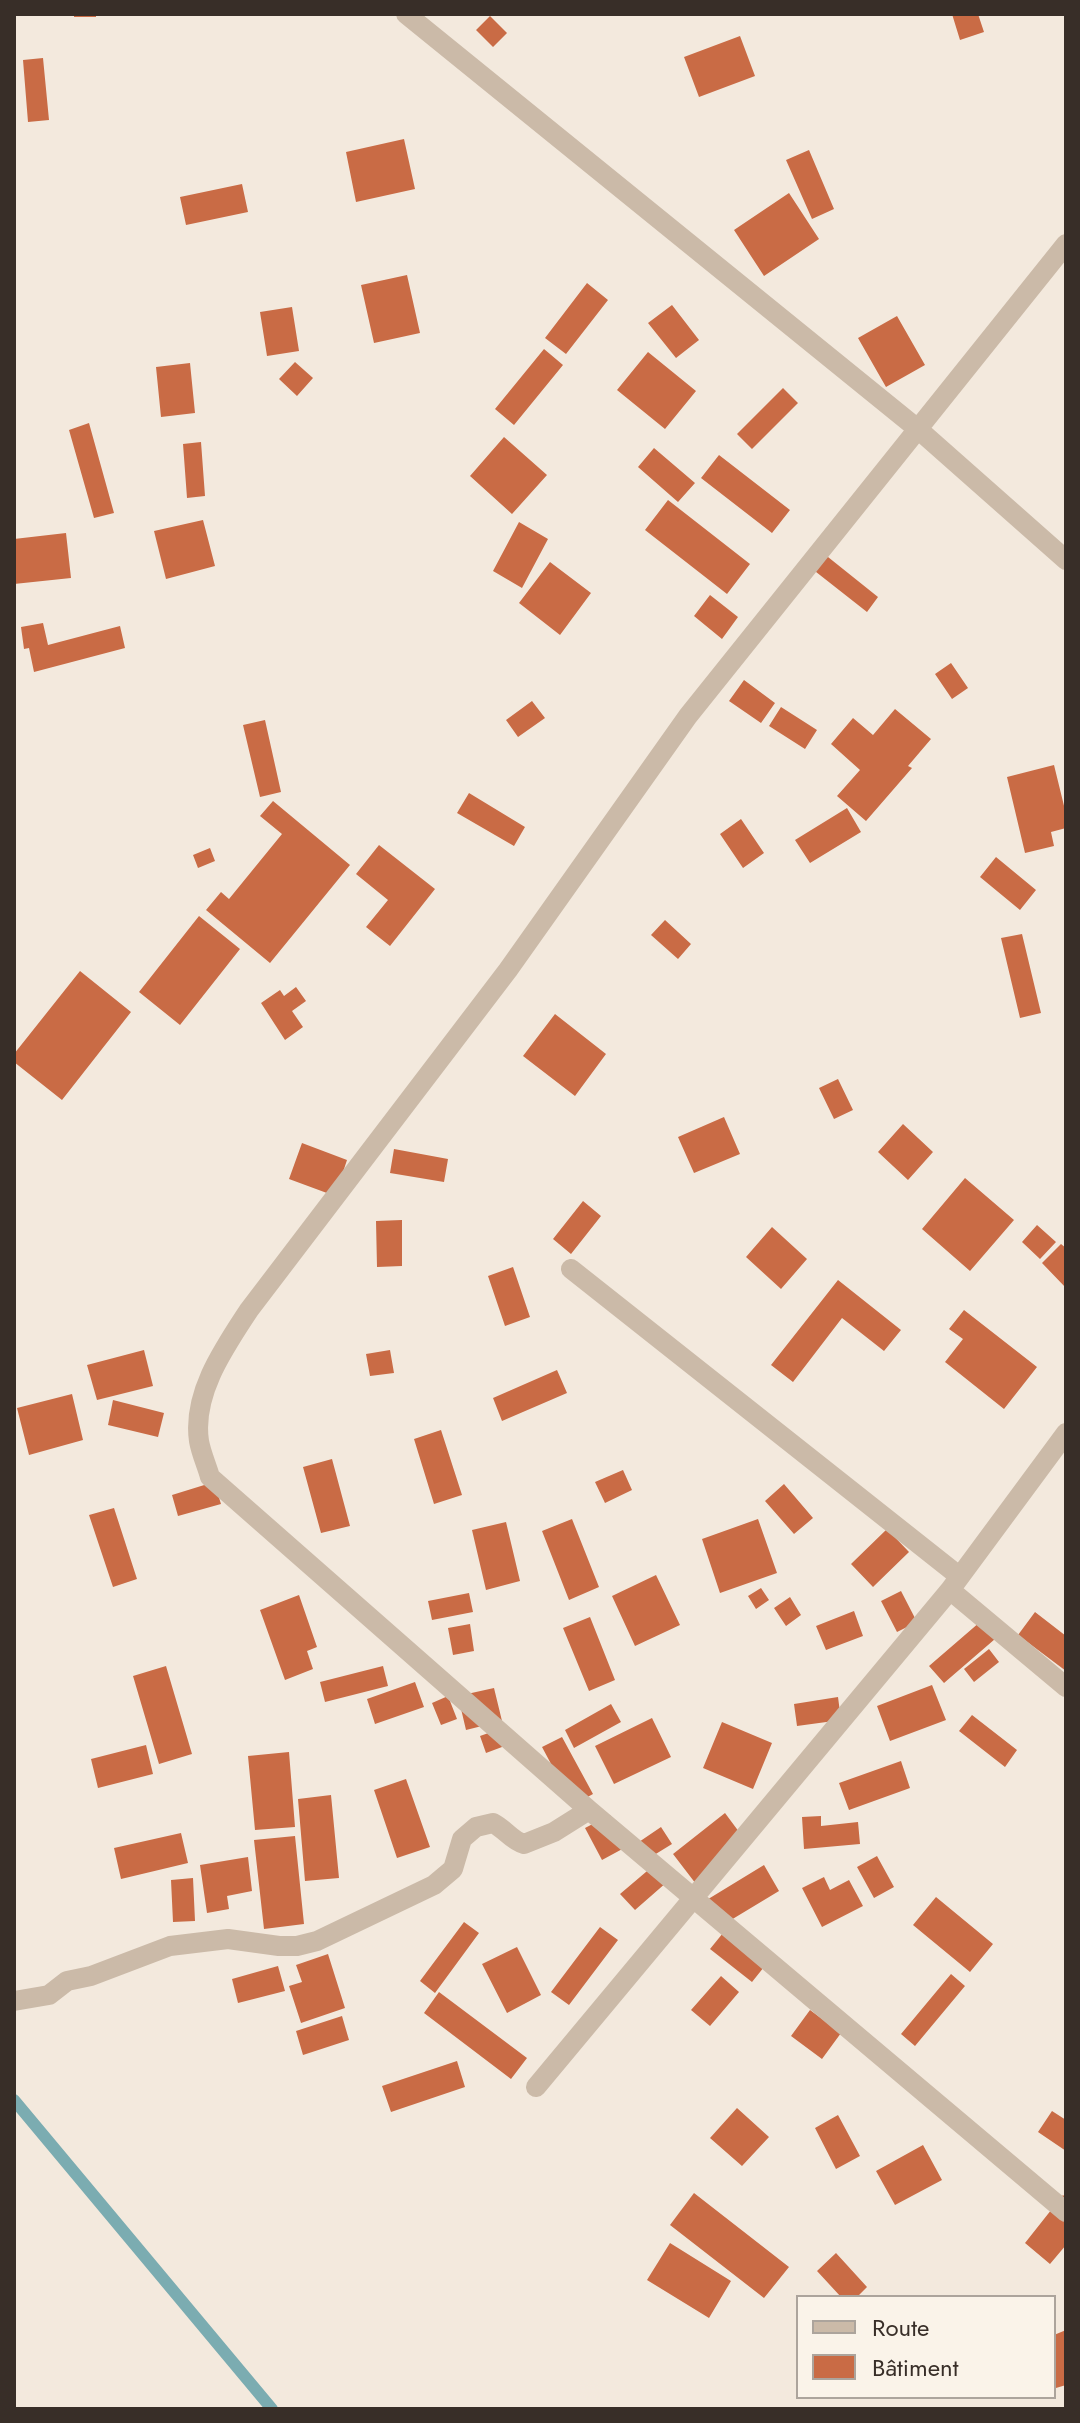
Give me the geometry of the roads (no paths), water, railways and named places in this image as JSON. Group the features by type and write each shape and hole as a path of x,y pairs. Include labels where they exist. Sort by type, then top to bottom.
{"street":[{"path":"406,14 919,430 1066,560"},
{"path":"1066,244 688,716 508,970 249,1310 221,1353 201,1403 199,1440 210,1477 589,1810 1066,2212"},
{"path":"571,1269 955,1583 1066,1687"},
{"path":"536,2087 955,1583 1066,1433"},
{"path":"14,2001 49,1995 67,1981 91,1976 170,1946 228,1939 297,1946 317,1941 434,1885 453,1869 462,1839 476,1827 493,1823 506,1829 515,1842 524,1844 554,1832 589,1810"}],"waterway":[{"path":"14,2100 272,2409"}]}
